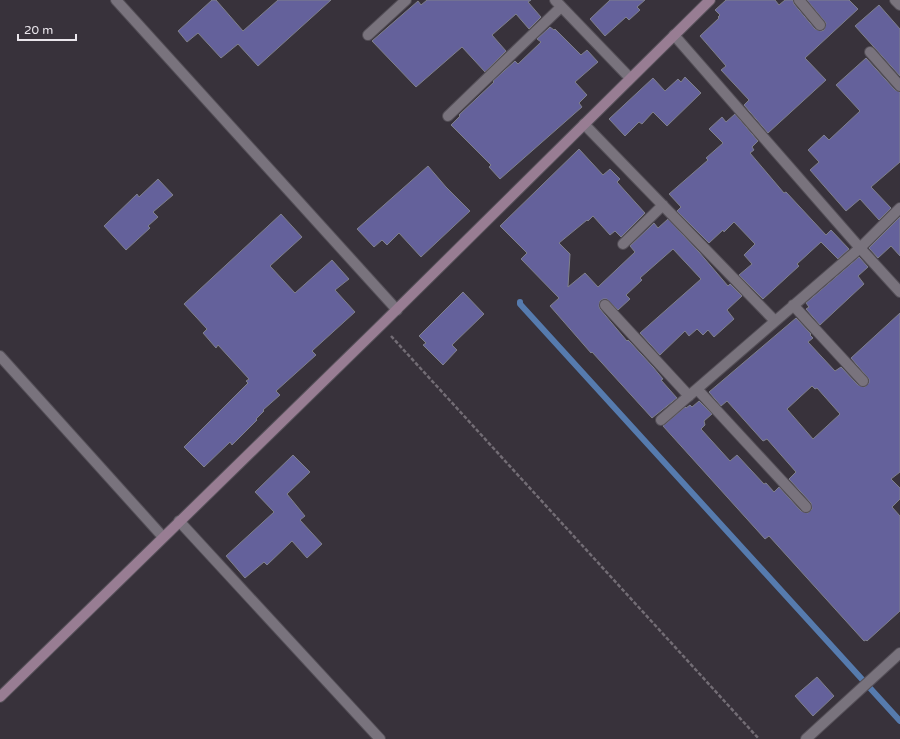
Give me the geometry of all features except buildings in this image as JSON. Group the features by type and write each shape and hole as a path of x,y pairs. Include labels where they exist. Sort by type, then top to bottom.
{"street":[{"path":"116,0 397,310"},
{"path":"368,35 406,0"},
{"path":"0,697 397,310 710,0"},
{"path":"799,0 820,25"},
{"path":"895,0 900,5"},
{"path":"448,116 558,4 630,78"},
{"path":"674,35 900,292"},
{"path":"870,52 900,86"},
{"path":"584,124 775,321"},
{"path":"623,244 663,205"},
{"path":"661,420 860,248 900,208"},
{"path":"605,305 689,396"},
{"path":"793,305 863,381"},
{"path":"0,356 163,537"},
{"path":"697,389 806,507"},
{"path":"179,521 380,739"},
{"path":"806,739 900,653"}],"path":[{"path":"381,325 760,739"}],"waterway":[{"path":"520,302 520,304 900,721"}]}
